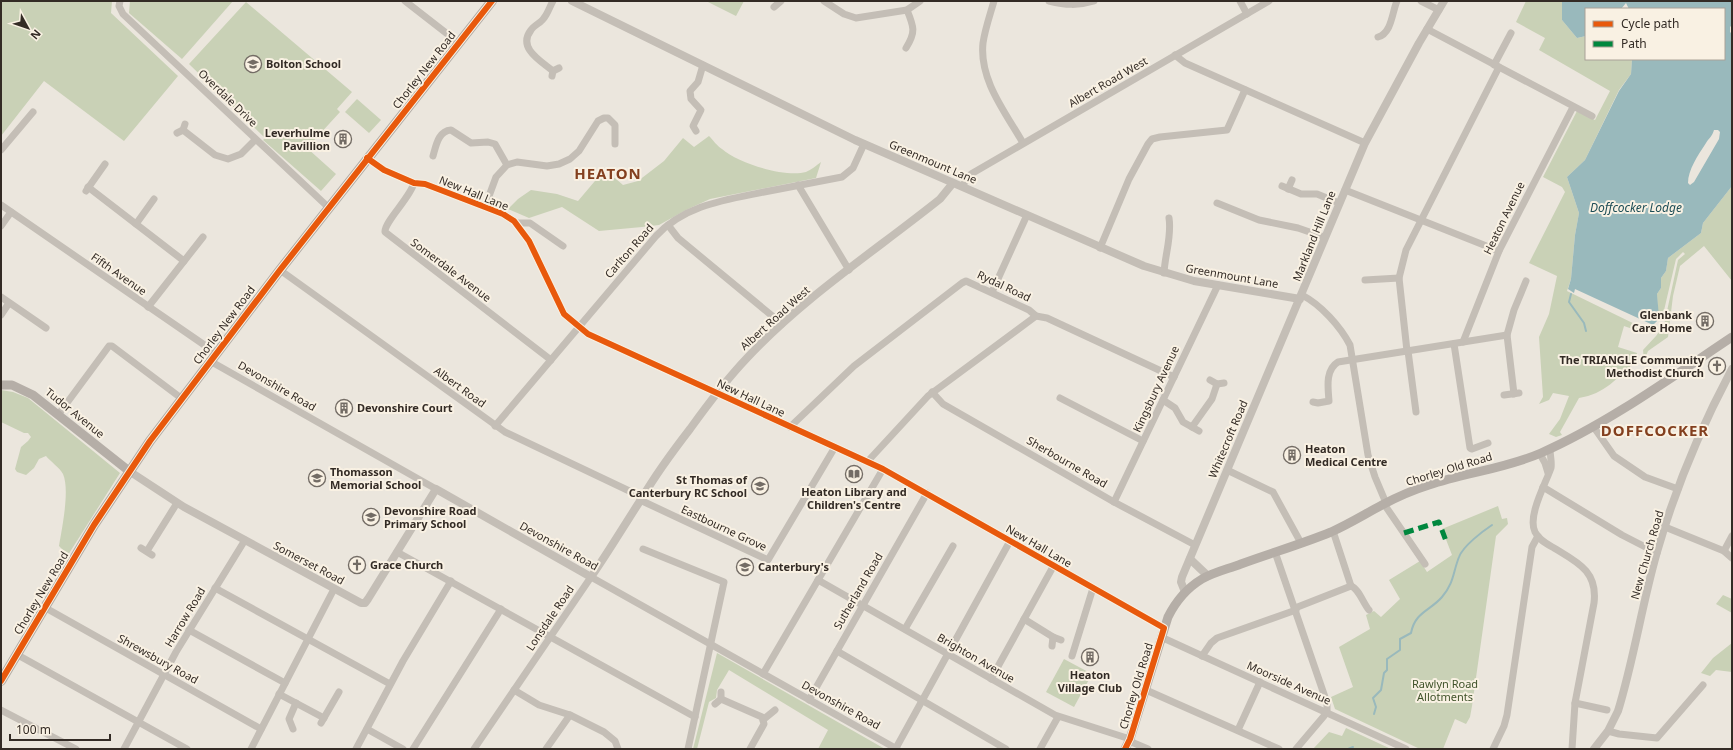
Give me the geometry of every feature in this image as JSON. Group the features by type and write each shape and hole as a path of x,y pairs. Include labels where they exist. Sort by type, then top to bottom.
{"main road":[{"name":"Chorley New Road","path":"1,681 44,607 129,471 181,398 491,1"},
{"name":"Chorley Old Road","path":"1128,743 1163,633 1174,606 1185,592 1208,576 1301,544 1333,531 1385,503 1435,483 1540,454 1592,426 1672,377 1732,337"},
{"name":"Tudor Avenue","path":"1,385 12,385 33,395 129,471"}],"street":[{"name":"Overdale Drive","path":"120,1 119,6 124,14 328,208"},
{"path":"405,1 459,43"},
{"path":"553,1 545,17 533,28 526,39 527,47 530,52 554,72"},
{"name":"Greenmount Lane","path":"572,1 808,118 864,144 1027,214 1100,248 1164,273 1218,285 1301,297"},
{"path":"774,7 781,1 786,7"},
{"path":"824,1 856,21 908,10 920,1"},
{"path":"994,1 983,43 984,63 990,86 1023,143"},
{"path":"1049,1 1071,5 1094,1"},
{"path":"1240,1 1247,14"},
{"name":"Albert Road West","path":"962,186 972,174 1023,143 1269,1"},
{"path":"1378,37 1386,32 1388,18 1397,1"},
{"path":"1421,1 1439,10"},
{"name":"Markland Hill Lane","path":"1425,564 1385,503 1375,478 1368,455 1350,345 1342,333 1315,304 1301,297 1324,238 1365,143 1427,29 1444,1"},
{"path":"906,48 914,41 914,28 908,10"},
{"path":"1427,29 1592,116"},
{"path":"1416,412 1407,351 1399,278 1406,250 1512,33"},
{"path":"1175,55 1185,63 1365,143"},
{"path":"696,131 693,126 701,110 691,99 690,91 698,82 703,65"},
{"path":"1100,248 1129,179 1150,141 1160,137 1227,130 1245,90"},
{"name":"Heaton Avenue","path":"1463,342 1499,251 1573,107"},
{"path":"1,150 33,112"},
{"path":"485,207 496,177 507,165 523,162 555,169 579,151 595,123 601,118 608,118 613,122 619,136 615,144"},
{"path":"181,129 215,155 228,159 241,154 256,140"},
{"path":"433,156 432,147 438,138 448,131 455,131 471,143 494,141 507,165"},
{"name":"Carlton Road","path":"495,426 656,236 668,224 709,203 845,175 853,168 864,144"},
{"name":"New Hall Lane","path":"367,158 384,170 503,214 516,223 530,241 564,314 579,328 591,336 834,447 868,461 1054,565 1163,633"},
{"path":"105,164 87,189 184,261"},
{"path":"1292,180 1285,187 1301,194 1317,194 1339,203"},
{"name":"Somerdale Avenue","path":"414,182 410,194 386,226 385,232 551,360"},
{"name":"Albert Road West","path":"641,499 674,449 717,393 747,358 782,324 810,300 940,199 953,183"},
{"path":"798,185 849,270"},
{"path":"1345,190 1499,251"},
{"path":"136,224 154,199"},
{"path":"1217,204 1259,220 1298,228 1324,238"},
{"name":"Fifth Avenue","path":"1,205 148,307 213,357"},
{"path":"1,226 11,212"},
{"path":"992,292 1027,214"},
{"path":"1164,273 1165,258 1171,232 1169,218"},
{"path":"516,223 530,223 563,246"},
{"path":"668,224 678,238 782,324"},
{"path":"148,307 203,237"},
{"name":"Albert Road","path":"280,270 495,426 511,436 641,499"},
{"path":"1365,280 1399,278"},
{"path":"1504,396 1517,393 1507,335 1512,318 1525,290 1526,281"},
{"name":"Rydal Road","path":"790,427 854,366 962,283 969,282 1029,310 1036,316 1046,318 1174,377"},
{"name":"Kingsbury Avenue","path":"1114,502 1218,285"},
{"path":"1,297 46,328"},
{"name":"Whitecroft Road","path":"1185,592 1181,580 1301,297"},
{"path":"1,315 9,303"},
{"path":"868,461 932,392 1036,316"},
{"path":"1313,402 1318,403 1329,401 1327,381 1335,364 1341,361 1507,335"},
{"path":"1454,344 1470,448 1472,449 1488,443"},
{"path":"58,415 109,346 112,346 181,398"},
{"name":"Devonshire Road","path":"213,357 436,489 896,749"},
{"name":"New Church Road","path":"1594,749 1608,730 1621,700 1657,553 1678,489 1718,395 1732,369"},
{"path":"1192,427 1212,399 1220,383 1210,380"},
{"name":"Sherbourne Road","path":"932,392 943,404 1114,502 1195,546"},
{"path":"1060,398 1143,441"},
{"path":"1163,400 1175,408 1183,422 1199,431"},
{"path":"1592,426 1614,456 1645,477 1678,489"},
{"name":"Eastbourne Grove","path":"641,499 768,560 834,447"},
{"path":"1550,449 1552,465 1543,487 1534,524 1538,536 1547,544 1580,564 1590,576 1595,588 1575,703 1572,749"},
{"path":"1540,454 1547,467 1548,473"},
{"path":"764,674 883,469"},
{"path":"1227,470 1273,492 1301,544"},
{"name":"Somerset Road","path":"129,471 177,504 334,589 359,602 365,603 436,489"},
{"path":"1543,487 1622,535 1657,553"},
{"name":"Sutherland Road","path":"809,700 927,493"},
{"name":"Lonsdale Road","path":"474,749 620,534 641,499"},
{"path":"146,551 177,504"},
{"path":"1665,527 1724,551 1732,558"},
{"path":"1333,531 1352,586 1357,590 1363,603 1369,610"},
{"path":"1493,749 1504,726 1507,715 1532,547 1538,536"},
{"path":"1724,551 1732,536"},
{"name":"Harrow Road","path":"124,749 189,630 245,540"},
{"path":"896,749 1010,541"},
{"path":"905,629 953,546"},
{"path":"643,549 724,582 688,749"},
{"path":"397,552 695,717"},
{"path":"1275,552 1326,695 1327,703 1327,712 1296,749"},
{"path":"1190,559 1208,576"},
{"path":"991,679 1054,565"},
{"name":"Brighton Avenue","path":"818,580 1058,717 1148,749"},
{"path":"356,749 390,684 451,581"},
{"path":"1202,656 1211,643 1217,638 1352,586"},
{"path":"215,588 390,684"},
{"path":"1072,656 1093,588"},
{"path":"251,749 334,589"},
{"name":"Shrewsbury Road","path":"44,607 261,728"},
{"path":"413,749 501,609"},
{"path":"1024,619 1053,637 1061,640"},
{"path":"189,630 285,683"},
{"name":"Moorside Avenue","path":"1163,633 1202,656 1406,749"},
{"path":"1052,646 1053,637"},
{"path":"837,651 1006,749"},
{"path":"16,654 187,749"},
{"path":"1238,730 1260,682"},
{"path":"1608,730 1625,735 1657,738 1703,684"},
{"path":"514,690 539,705 570,715 609,735 615,741 618,749"},
{"path":"1146,690 1279,749"},
{"path":"279,694 323,720 340,692"},
{"path":"719,699 759,714 764,719"},
{"path":"1575,703 1607,710"},
{"path":"293,730 289,719 296,704"},
{"path":"1,710 76,749"},
{"path":"750,749 764,724 764,719 775,710"},
{"path":"546,749 570,715"},
{"path":"1040,749 1058,717"},
{"path":"367,729 403,749"}],"green space":[{"path":"1,1 112,1 111,13 178,76 124,141 44,81 1,136"},
{"path":"130,1 233,1 182,59 129,13"},
{"path":"706,1 744,1 736,16"},
{"path":"1526,1 1562,1 1562,20 1577,38 1585,36 1585,60 1632,60 1631,74 1619,90 1585,160 1567,177 1579,213 1575,235 1571,279 1567,291 1645,329 1644,333 1624,326 1618,347 1637,353 1636,361 1603,389 1588,396 1579,398 1560,432 1562,435 1556,437 1549,434 1560,419 1569,396 1553,393 1549,400 1539,404 1543,397 1539,337 1549,314 1557,276 1529,263 1565,192 1562,187 1543,177 1577,111 1595,120 1610,91 1539,50 1545,38 1516,22"},
{"name":"Bolton School","path":"246,2 352,92 337,109 340,112 307,148 336,174 321,191 263,140 265,138 189,64"},
{"path":"357,99 381,120 369,133 345,112"},
{"path":"709,136 718,146 729,154 750,164 774,171 786,173 806,172 821,162 816,178 710,199 659,225 599,231 562,207 529,218 508,209 518,199 531,190 557,194 578,201 600,175 604,179 615,178 623,185 638,181 664,161 683,138 694,147"},
{"path":"1732,186 1732,281 1704,246 1680,266 1673,296 1668,337 1648,351 1644,361 1643,350 1664,325 1678,260 1685,254 1683,252 1676,259 1662,319 1658,318 1657,294 1661,288 1661,278 1666,271 1668,258 1701,233 1703,223"},
{"path":"1,390 13,392 28,398 120,473 68,555 59,546 66,499 63,474 60,469 46,456 39,459 34,468 26,475 17,472 15,469 21,447 31,437 28,433 24,433 1,422"},
{"name":"Rawlyn Road Allotments","path":"1498,506 1502,519 1507,518 1508,524 1496,536 1472,706 1470,717 1466,724 1455,719 1443,749 1420,749 1335,709 1331,697 1353,687 1339,647 1370,629 1366,615 1374,611 1381,617 1400,599 1389,580 1420,561 1427,572 1452,555 1442,529"},
{"path":"1723,595 1732,599 1732,613 1716,604"},
{"path":"1732,643 1732,672 1716,670 1710,676 1701,673 1713,658"},
{"path":"717,653 885,749 818,749 828,730 729,670 717,690 716,698 709,702 697,749 693,749"},
{"path":"1064,659 1092,674 1074,707 1046,692"},
{"path":"1346,728 1391,749 1313,749 1329,732 1342,736"}],"water":[{"name":"Doffcocker Lodge","path":"1562,1 1732,1 1732,25 1730,27 1730,32 1732,34 1732,186 1703,223 1701,233 1668,258 1666,271 1661,278 1661,288 1657,294 1659,317 1653,325 1575,289 1574,293 1568,289 1571,279 1575,235 1579,213 1567,177 1585,160 1619,91 1631,74 1632,60 1725,60 1725,8 1628,8 1626,3 1622,8 1585,8 1585,36 1577,38 1562,20","holes":["1714,130 1718,130 1720,132 1719,139 1694,182 1690,185 1688,183 1688,178 1694,163"]}],"waterway":[{"path":"1571,294 1569,302 1584,323 1586,331"},
{"path":"1374,714 1376,707 1373,698 1381,690 1384,673 1387,670 1387,659 1400,650 1400,639 1411,633 1419,616 1437,602 1446,592 1461,553 1469,544 1492,525"},
{"path":"1348,749 1353,747"}],"marked path":[{"path":"1404,533 1439,522 1446,541"}],"cycle path":[{"path":"1,681 94,525 150,441 280,270 492,1"},
{"path":"367,158 384,170 414,183 425,184 503,214 514,221 529,241 564,314 588,334 883,469 1164,628 1130,739 1125,749"}],"place":[{"name":"Bolton School","path":"253,64"},
{"name":"Leverhulme Pavillion","path":"343,139"},
{"name":"Glenbank Care Home","path":"1705,321"},
{"name":"The TRIANGLE Community Methodist Church","path":"1717,366"},
{"name":"Devonshire Court","path":"344,408"},
{"name":"Heaton Medical Centre","path":"1292,455"},
{"name":"Heaton Library and Children's Centre","path":"854,474"},
{"name":"Thomasson Memorial School","path":"317,478"},
{"name":"St Thomas of Canterbury RC School","path":"760,486"},
{"name":"Devonshire Road Primary School","path":"371,517"},
{"name":"Grace Church","path":"357,565"},
{"name":"Canterbury's","path":"745,567"},
{"name":"Heaton Village Club","path":"1090,657"}],"district":[{"name":"HEATON","path":"608,174"},
{"name":"DOFFCOCKER","path":"1655,431"}]}
